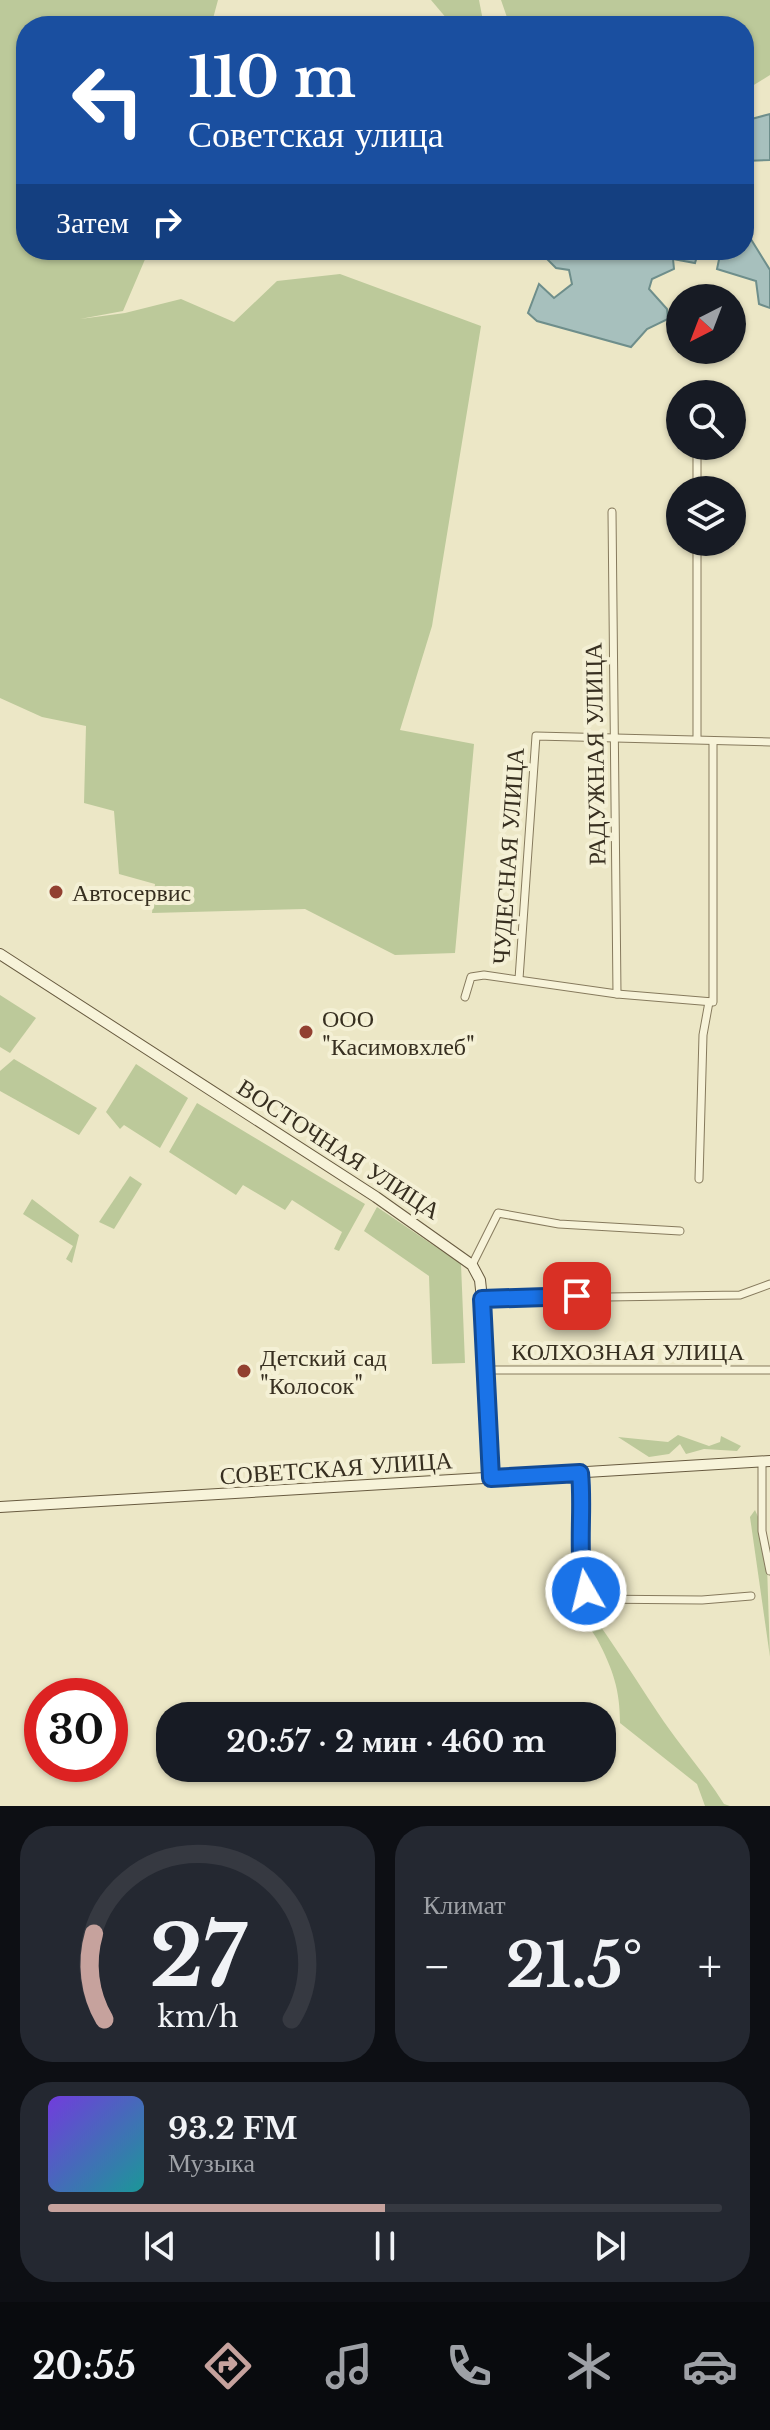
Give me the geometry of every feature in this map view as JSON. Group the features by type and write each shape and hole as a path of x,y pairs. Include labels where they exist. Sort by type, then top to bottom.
{"main road":[{"name":"ВОСТОЧНАЯ УЛИЦА","path":"0,954 376,1197 472,1265"},
{"path":"472,1265 480,1280 482,1299 491,1478"},
{"name":"СОВЕТСКАЯ УЛИЦА","path":"0,1507 766,1462"}],"street":[{"name":"РАДУЖНАЯ УЛИЦА","path":"612,512 617,994"},
{"path":"697,556 697,738"},
{"name":"ЧУДЕСНАЯ УЛИЦА","path":"519,979 536,736 614,736"},
{"path":"614,736 770,742"},
{"path":"699,1179 703,1035 711,1002 713,741"},
{"path":"465,997 471,977 519,979 617,994 711,1002"},
{"path":"472,1265 498,1213 559,1224 680,1231"},
{"path":"482,1299 740,1295 769,1284"},
{"name":"КОЛХОЗНАЯ УЛИЦА","path":"485,1370 770,1370"},
{"path":"766,1462 762,1531 770,1571"},
{"path":"580,1473 583,1509 580,1569 591,1599 599,1602 751,1596"}],"green space":[{"path":"0,0 218,0 214,16 16,16 16,260 145,260 123,311 80,319 125,313 181,299 234,322 277,281 340,274 481,326 432,626 400,730 474,744 455,953 395,955 305,909 152,913 155,884 119,874 114,811 84,803 86,726 42,717 0,698"},
{"path":"431,0 479,0 482,16 445,16"},
{"path":"501,0 770,0 770,75 754,85 754,16 507,16"},
{"path":"0,995 36,1018 10,1053 0,1047"},
{"path":"14,1059 97,1108 79,1135 0,1091 0,1071"},
{"path":"136,1064 188,1098 160,1148 124,1125 120,1129 106,1112"},
{"path":"197,1103 365,1204 339,1251 334,1249 342,1232 292,1200 285,1210 243,1185 236,1195 169,1152"},
{"path":"130,1176 142,1184 114,1229 99,1222"},
{"path":"32,1199 79,1235 72,1263 66,1259 73,1246 23,1214"},
{"path":"377,1207 461,1264 465,1363 432,1364 429,1276 364,1231"},
{"path":"678,1435 709,1446 720,1442 721,1436 741,1446 737,1451 704,1449 686,1454 680,1444 669,1454 649,1457 618,1437 668,1442"},
{"path":"755,1510 766,1535 770,1657 750,1517"},
{"path":"573,1590 607,1635 666,1725 724,1804 730,1806 705,1806 697,1784 620,1723 619,1700 611,1670 597,1639 578,1612"}],"water":[{"path":"770,114 770,160 754,161 754,118"},
{"path":"754,244 770,270 770,308 759,304 756,281 717,269 719,260 754,260"},
{"path":"548,260 673,260 674,269 652,279 649,289 666,308 666,320 647,329 631,347 537,321 528,313 539,284 554,298 572,284 569,270 556,268"}],"place":[{"name":"Автосервис","path":"56,892"},
{"name":"ООО \"Касимовхлеб\"","path":"306,1032"},
{"name":"Детский сад \"Колосок\"","path":"244,1371"}],"route":[{"path":"577,1296 482,1299 491,1478 580,1473 583,1509 580,1569 586,1591"}]}
